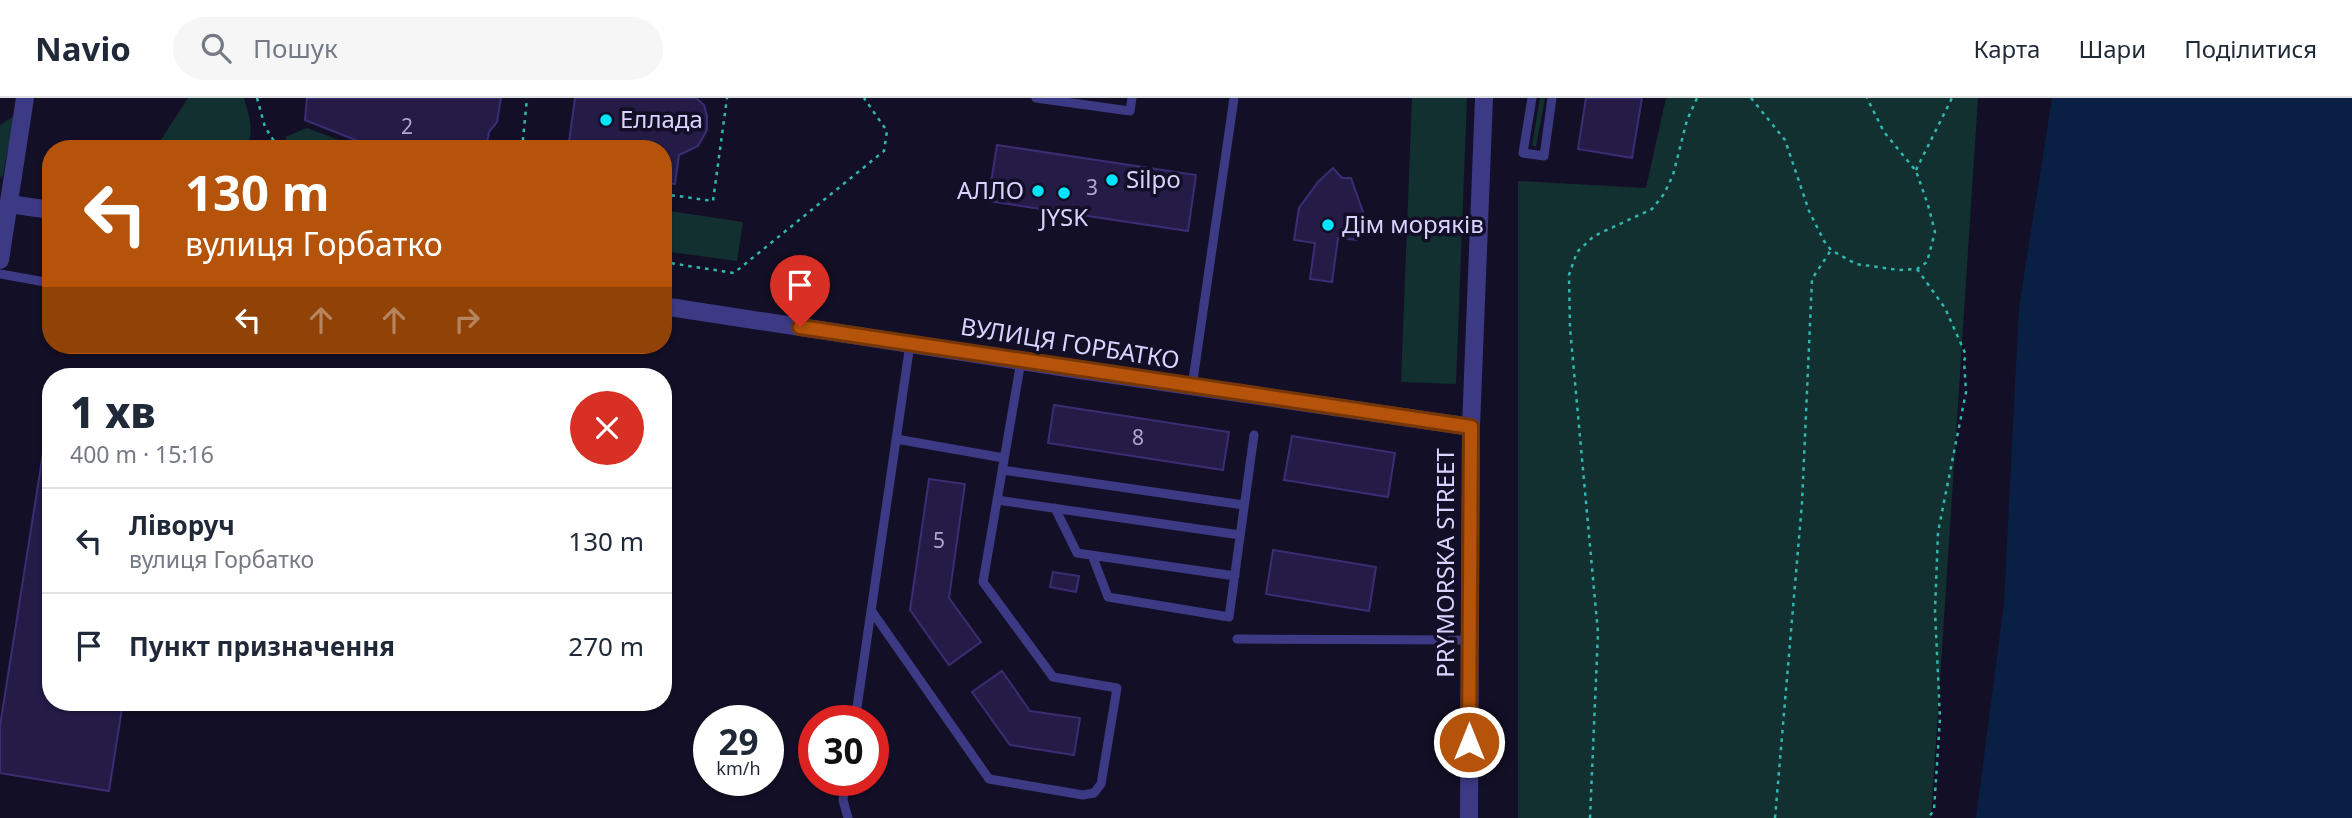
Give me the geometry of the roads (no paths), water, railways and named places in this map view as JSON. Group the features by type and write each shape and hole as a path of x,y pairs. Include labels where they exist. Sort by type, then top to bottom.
{"street":[{"path":"0,260 4,203 25,98"},
{"name":"PRYMORSKA STREET","path":"1469,818 1471,427 1484,98"},
{"path":"4,203 42,209"},
{"name":"ВУЛИЦЯ ГОРБАТКО","path":"672,307 1471,427"}],"lane":[{"path":"1036,98 1130,111 1132,98"},
{"path":"1192,387 1234,98"},
{"path":"1532,98 1523,153 1544,156 1552,98"},
{"path":"0,274 42,281"},
{"path":"857,705 910,344"},
{"path":"871,610 989,779 1083,795 1094,793 1101,784 1116,688 1053,677 983,582 1021,361"},
{"path":"1092,555 1108,597 1229,617 1254,435"},
{"path":"896,439 1004,458"},
{"path":"1002,470 1244,505"},
{"path":"997,500 1240,535"},
{"path":"1055,508 1077,553 1234,576"},
{"path":"1237,639 1470,640"},
{"path":"844,796 848,818"}],"water":[{"path":"2052,98 2352,98 2352,818 1976,818 2004,603 2019,307"}],"place":[{"name":"Еллада","path":"606,120"},
{"name":"Silpo","path":"1112,180"},
{"name":"АЛЛО","path":"1038,191"},
{"name":"JYSK","path":"1064,193"},
{"name":"Дім моряків","path":"1328,225"}]}
